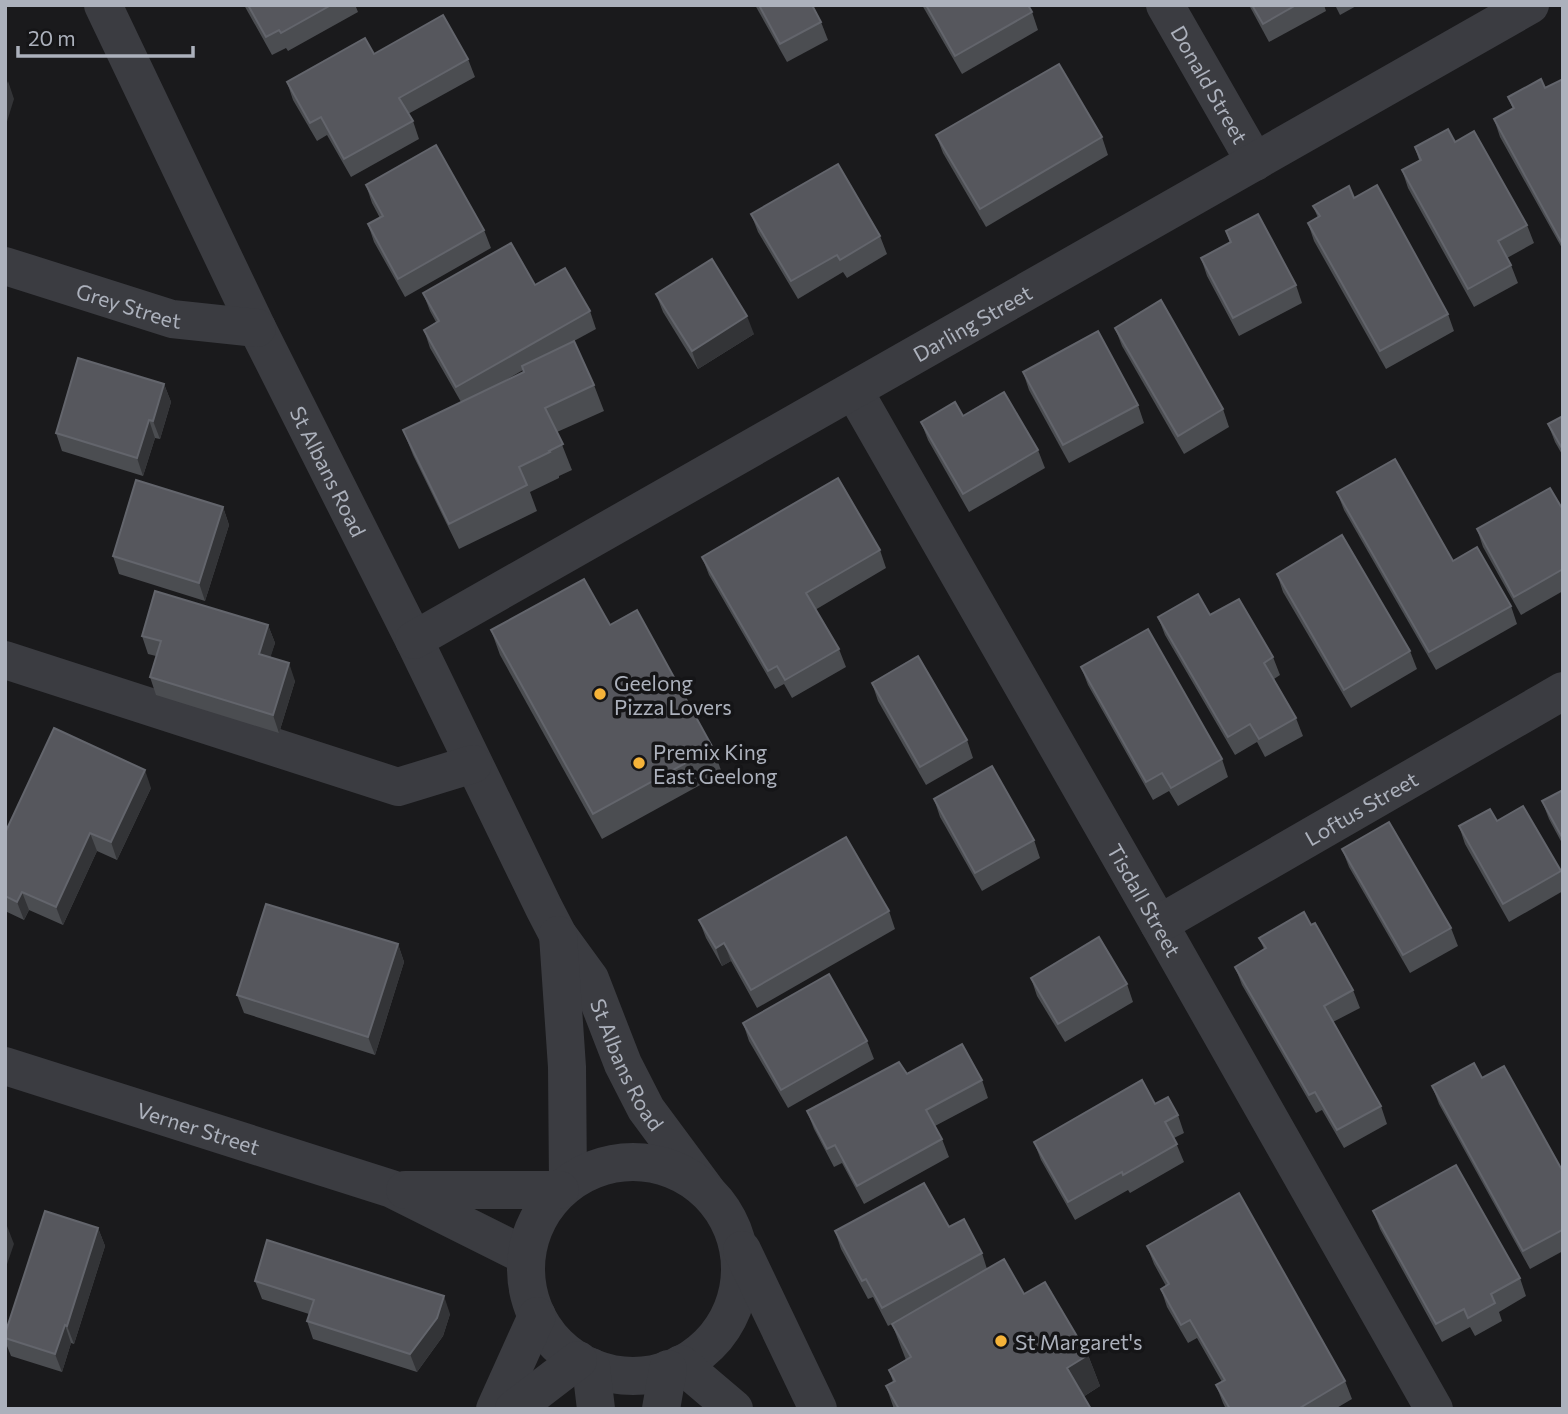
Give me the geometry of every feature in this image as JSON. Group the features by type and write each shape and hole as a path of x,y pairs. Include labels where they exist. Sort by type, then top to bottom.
{"street":[{"name":"St Albans Road","path":"103,5 257,328 558,935 590,979 622,1064 646,1109 706,1190"},
{"name":"Donald Street","path":"1165,5 1255,162"},
{"name":"Darling Street","path":"414,640 1530,5"},
{"name":"Grey Street","path":"5,266 172,319 257,328"},
{"name":"Tisdall Street","path":"854,391 1434,1409"},
{"path":"5,660 398,788 473,764"},
{"name":"Loftus Street","path":"1159,923 1563,691"},
{"name":"St Albans Road","path":"558,935 567,1067 564,1187"},
{"name":"Verner Street","path":"5,1066 392,1189 526,1256"},
{"path":"736,1238 740,1267 736,1297 724,1324 706,1347 675,1367 643,1375 617,1374 584,1364 554,1342 537,1316 529,1297 525,1277 526,1256 532,1232 544,1209 564,1187 594,1169 624,1162 653,1164 681,1174 706,1190 724,1213 736,1238 818,1409"},
{"name":"Verner Street","path":"392,1189 564,1187"},
{"path":"495,1409 537,1316"},
{"path":"514,1409 584,1364"},
{"path":"584,1364 596,1409"},
{"path":"662,1409 675,1367"},
{"path":"675,1367 734,1409"}],"building":[{"path":"248,5 331,5 281,33 279,30 266,37"},
{"path":"759,5 812,5 821,22 780,44"},
{"path":"926,5 1028,5 1032,12 955,56"},
{"path":"1252,5 1296,5 1263,24"},
{"path":"443,15 468,59 399,98 413,121 344,159 321,117 310,123 287,82 365,38 374,54"},
{"path":"1059,64 1102,137 980,209 936,135"},
{"path":"1541,79 1545,88 1563,79 1562,243 1494,119 1514,108 1508,97"},
{"path":"1448,129 1455,142 1474,131 1527,225 1498,241 1511,265 1468,289 1402,170 1421,160 1415,147"},
{"path":"436,145 484,230 398,279 368,224 383,216 366,185"},
{"path":"838,164 880,236 840,260 837,255 791,281 751,214"},
{"path":"1377,185 1448,314 1380,351 1308,223 1320,216 1313,206 1349,186 1354,198"},
{"path":"1258,214 1296,285 1233,318 1201,258 1231,242 1226,231"},
{"path":"511,243 535,285 565,268 590,311 456,387 424,330 439,321 423,293"},
{"path":"712,259 747,316 692,351 656,294"},
{"path":"1161,300 1223,409 1178,436 1115,328"},
{"path":"1098,331 1138,405 1063,445 1023,372"},
{"path":"574,341 594,385 545,408 563,444 519,467 527,485 449,524 403,430 524,372 522,366"},
{"path":"78,358 164,384 153,421 149,420 137,458 56,433"},
{"path":"1004,392 1038,450 963,494 921,422 955,402 963,416"},
{"path":"1563,416 1563,450 1548,424"},
{"path":"1395,459 1453,561 1477,547 1511,606 1429,652 1337,492"},
{"path":"838,478 880,550 806,593 839,649 785,680 777,666 768,671 702,557"},
{"path":"136,480 223,507 199,583 113,556"},
{"path":"1550,488 1563,510 1563,569 1514,597 1477,529"},
{"path":"1342,535 1410,651 1344,690 1277,574"},
{"path":"584,579 610,625 637,610 713,748 593,814 491,630"},
{"path":"155,591 268,625 259,654 289,663 273,715 150,677 161,641 142,636"},
{"path":"1198,594 1210,615 1239,599 1273,657 1264,663 1296,718 1259,739 1250,724 1228,737 1158,617"},
{"path":"1148,629 1222,759 1171,788 1162,773 1146,782 1081,667"},
{"path":"918,656 967,740 920,767 872,683"},
{"path":"54,728 145,770 111,842 90,833 56,907 22,892 17,902 5,896 5,833"},
{"path":"992,766 1034,840 975,873 934,799"},
{"path":"1563,790 1563,839 1542,801"},
{"path":"1523,806 1561,871 1503,904 1459,826 1490,809 1497,821"},
{"path":"1389,822 1451,928 1403,955 1342,849"},
{"path":"846,837 889,911 751,990 724,943 716,948 699,920"},
{"path":"266,904 398,944 368,1037 237,995"},
{"path":"1304,912 1311,925 1315,923 1353,990 1324,1006 1381,1106 1337,1130 1315,1092 1309,1095 1235,967 1266,948 1259,938"},
{"path":"1099,937 1127,984 1058,1024 1031,978"},
{"path":"829,974 867,1041 781,1090 743,1023"},
{"path":"962,1044 982,1080 926,1110 942,1139 857,1186 835,1145 827,1149 807,1111 899,1062 907,1074"},
{"path":"1474,1063 1482,1078 1504,1066 1563,1170 1563,1232 1562,1230 1523,1251 1432,1086"},
{"path":"1142,1080 1155,1104 1168,1097 1178,1115 1165,1122 1177,1144 1068,1202 1034,1142"},
{"path":"1456,1165 1520,1278 1491,1294 1495,1303 1468,1318 1464,1309 1436,1324 1373,1211"},
{"path":"924,1183 949,1227 964,1219 982,1253 882,1308 866,1279 862,1281 835,1231"},
{"path":"1239,1193 1345,1381 1298,1409 1230,1409 1216,1385 1225,1380 1190,1320 1181,1325 1161,1289 1169,1284 1147,1246"},
{"path":"45,1211 98,1228 67,1326 65,1325 55,1354 5,1338"},
{"path":"267,1240 444,1296 437,1318 410,1354 307,1321 314,1300 255,1281"},
{"name":"St Margaret's","path":"1004,1259 1024,1294 1045,1282 1088,1355 1067,1368 1091,1409 899,1409 886,1386 895,1381 889,1370 911,1357 892,1324"}],"place":[{"name":"Geelong Pizza Lovers","path":"600,694"},
{"name":"Premix King East Geelong","path":"639,763"},
{"name":"St Margaret's","path":"1001,1341"}]}
